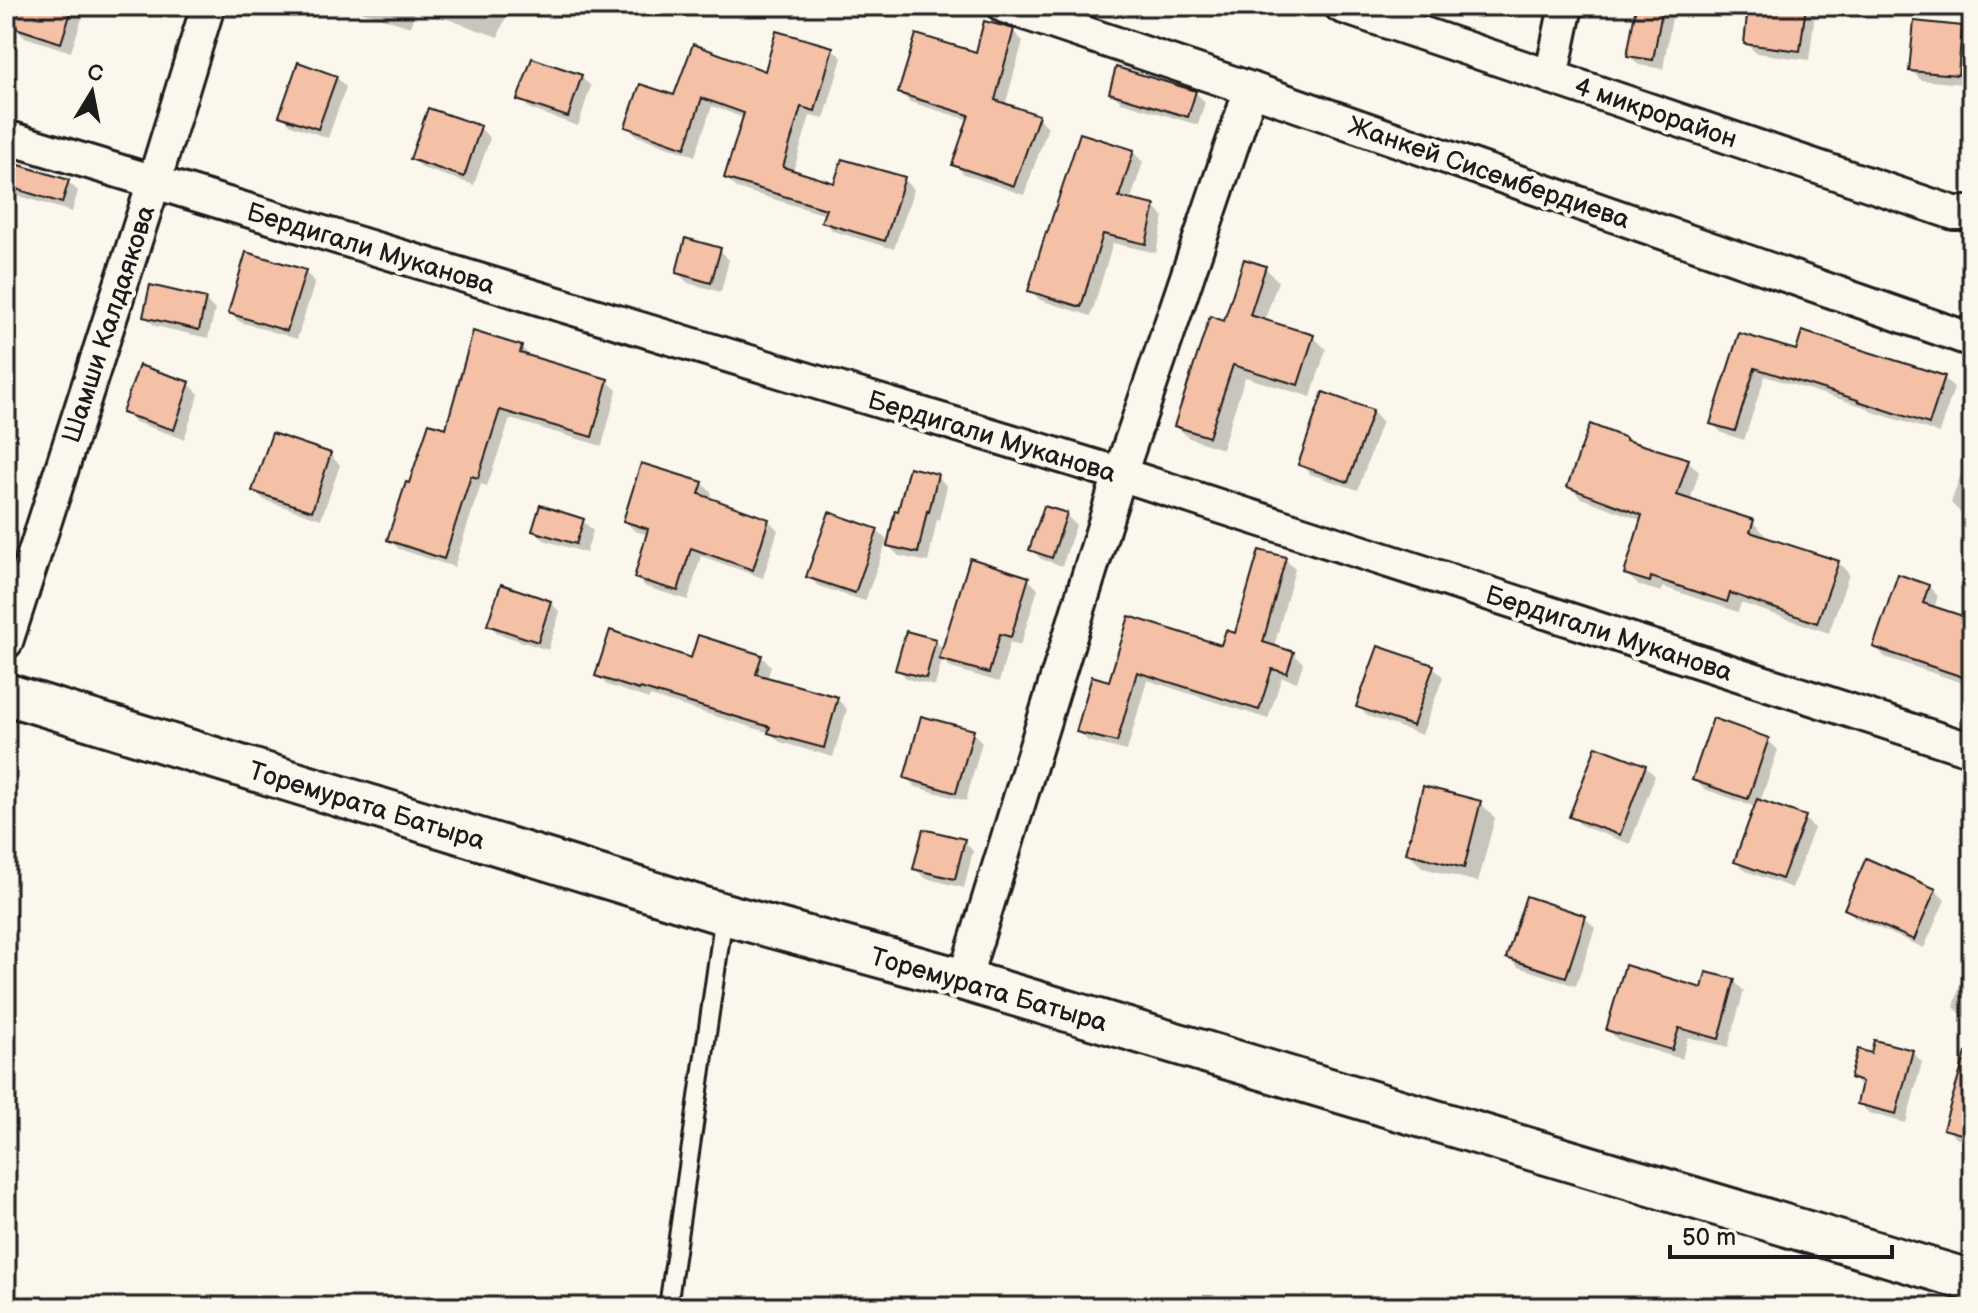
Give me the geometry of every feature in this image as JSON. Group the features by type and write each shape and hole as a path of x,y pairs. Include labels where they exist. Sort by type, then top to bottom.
{"street":[{"name":"Шамши Калдаякова","path":"6,642 208,6"},
{"name":"Жанкей Сисембердиева","path":"1004,6 1972,340"},
{"name":"4 микрорайон","path":"1341,6 1954,213 1972,213"},
{"path":"1551,77 1566,6"},
{"path":"964,980 1120,474 1251,89"},
{"name":"Бердигали Муканова","path":"6,137 1120,474 1972,750"},
{"name":"Торемурата Батыра","path":"6,694 724,914 964,980 1972,1281"}],"lane":[{"path":"668,1307 724,914"}],"building":[{"path":"20,6 73,6 61,43 13,27"},
{"path":"1636,6 1663,6 1653,60 1627,56"},
{"path":"1748,6 1806,6 1800,51 1744,44"},
{"path":"984,21 1014,29 995,100 1039,115 1014,186 952,165 969,115 898,93 916,34 976,52"},
{"path":"1914,21 1962,26 1958,75 1909,71"},
{"path":"776,31 833,47 815,111 801,107 783,167 834,183 842,159 905,177 885,241 821,222 826,209 724,178 744,113 702,98 685,148 625,127 640,84 674,95 693,44 765,71"},
{"path":"532,58 582,75 568,117 517,100"},
{"path":"298,62 337,76 318,129 279,116"},
{"path":"1116,67 1196,91 1188,117 1109,93"},
{"path":"428,108 481,126 464,177 410,159"},
{"path":"1080,133 1134,150 1119,197 1155,205 1146,244 1103,234 1081,307 1028,291"},
{"path":"6,161 69,180 62,203 6,186"},
{"path":"685,238 721,248 711,283 676,273"},
{"path":"246,252 306,270 287,331 228,313"},
{"path":"1244,259 1266,266 1250,315 1314,335 1298,385 1233,365 1209,437 1174,426 1210,316 1224,321"},
{"path":"150,285 206,298 199,330 143,317"},
{"path":"473,331 522,346 520,353 608,379 592,437 500,410 478,478 471,476 444,559 387,540 429,423 446,428"},
{"path":"1802,331 1945,376 1929,424 1755,368 1735,431 1710,424 1739,333 1796,350"},
{"path":"139,365 190,382 174,430 122,413"},
{"path":"1323,392 1373,410 1348,482 1298,465"},
{"path":"1590,424 1626,440 1689,459 1677,495 1754,520 1750,532 1839,561 1817,623 1730,593 1727,602 1651,577 1650,582 1624,574 1642,515 1567,487"},
{"path":"272,433 331,453 312,511 252,491"},
{"path":"641,463 703,482 699,494 769,519 753,570 691,548 678,591 634,578 648,529 623,521"},
{"path":"909,467 938,474 918,553 887,546"},
{"path":"540,505 584,519 576,544 532,531"},
{"path":"1044,506 1067,513 1052,558 1029,550"},
{"path":"829,512 878,529 855,593 806,577"},
{"path":"1259,550 1286,557 1263,642 1294,652 1287,673 1272,669 1259,710 1137,672 1117,742 1076,732 1092,676 1109,681 1129,616 1221,645 1226,630 1235,633"},
{"path":"970,558 1029,577 1011,637 1000,634 989,673 939,659"},
{"path":"1898,574 1929,585 1923,603 1972,619 1972,680 1873,647"},
{"path":"501,584 551,601 538,642 487,625"},
{"path":"610,630 691,658 698,635 762,655 756,674 838,697 824,748 768,733 770,727 595,676"},
{"path":"906,631 936,639 926,678 895,670"},
{"path":"1378,646 1434,665 1413,726 1356,707"},
{"path":"921,716 974,730 956,793 904,778"},
{"path":"1713,718 1769,738 1748,799 1692,780"},
{"path":"1596,746 1646,765 1620,835 1569,817"},
{"path":"1423,786 1481,801 1464,868 1406,853"},
{"path":"1757,799 1806,816 1782,879 1734,862"},
{"path":"923,829 965,839 955,879 913,869"},
{"path":"1866,858 1936,889 1914,940 1844,909"},
{"path":"1526,896 1586,916 1566,977 1506,958"},
{"path":"1625,965 1702,988 1706,972 1735,979 1719,1039 1679,1028 1672,1050 1606,1030"},
{"path":"1874,1040 1913,1050 1896,1114 1857,1104 1862,1082 1850,1078 1858,1049 1871,1053"},
{"path":"1966,1053 1972,1054 1972,1137 1943,1129"}]}
